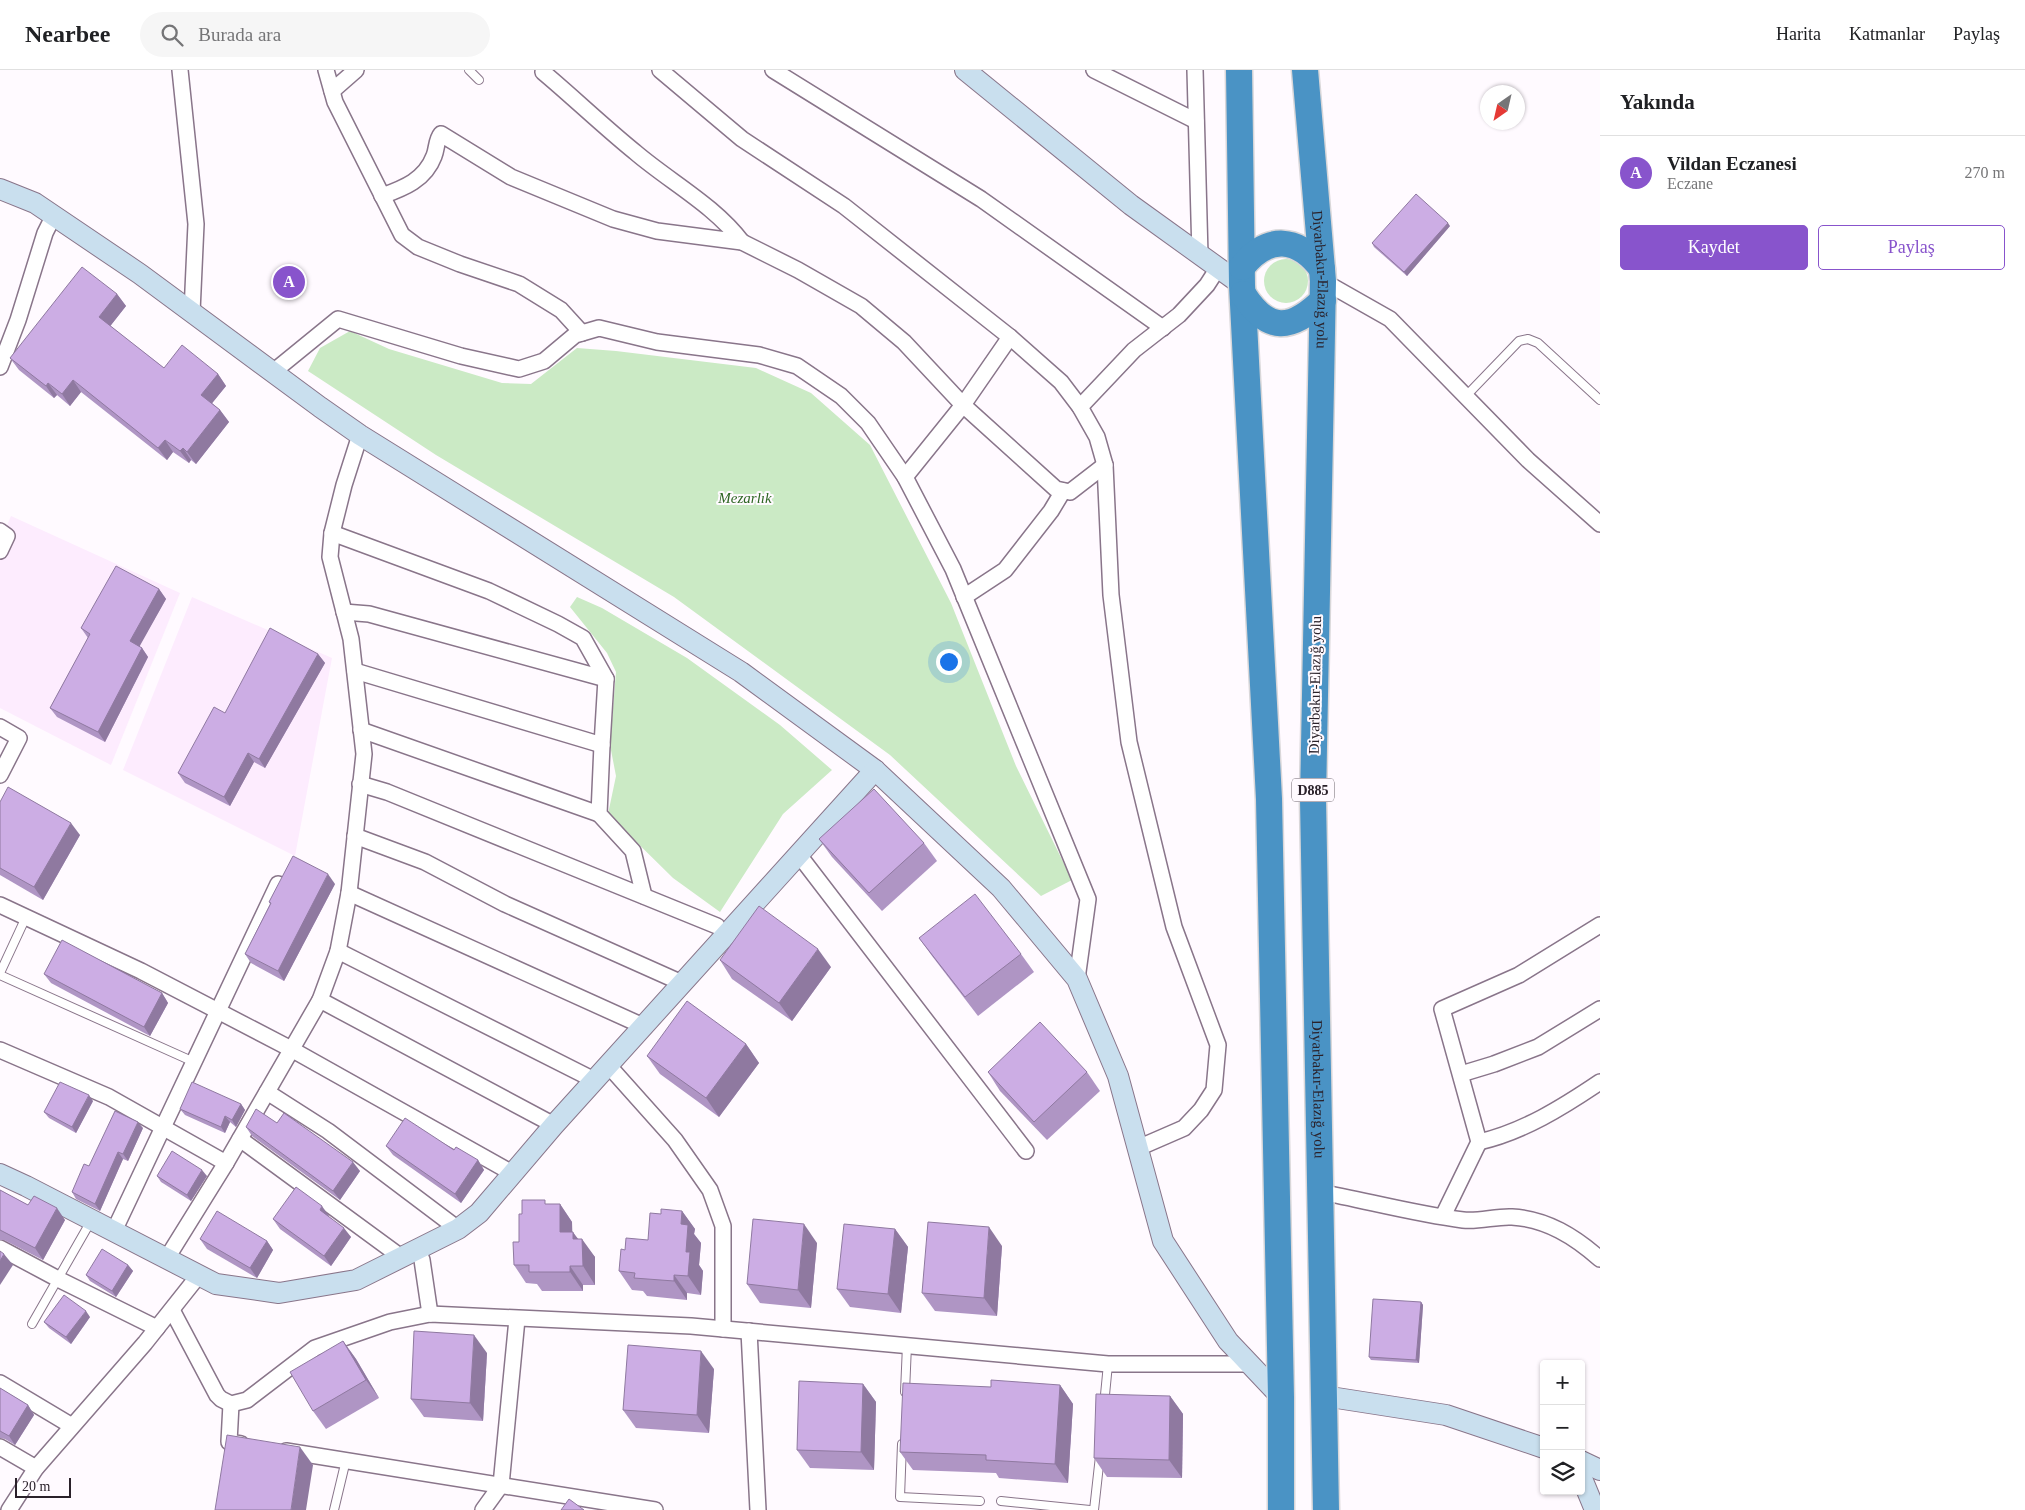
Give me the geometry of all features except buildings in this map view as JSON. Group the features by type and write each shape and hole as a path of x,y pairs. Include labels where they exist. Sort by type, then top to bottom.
{"highway":[{"path":"1239,70 1236,278 1269,799 1281,1510"},
{"name":"Diyarbakır-Elazığ yolu","path":"1305,70 1322,284 1313,799 1326,1510"},
{"path":"1288,243 1301,248 1312,256 1322,284 1308,315 1297,321 1284,324 1260,317 1236,278 1250,256 1274,244 1288,243"}],"street":[{"path":"180,70 196,224 192,312"},
{"path":"326,70 334,102 402,235 418,247 460,264 519,284 561,310 582,333"},
{"path":"332,91 356,70"},
{"path":"660,70 742,139 844,206 1010,337 1061,382 1080,407 1097,437 1105,465 1112,595 1130,742 1174,927 1218,1045 1214,1090 1201,1110 1184,1128 1138,1148"},
{"path":"773,70 981,199 1163,328"},
{"path":"965,70 1131,205 1200,255 1236,278 1194,300 1163,328 1134,350 1080,407"},
{"path":"1094,70 1196,121"},
{"path":"1195,70 1200,255"},
{"path":"543,72 634,152 718,216 742,242"},
{"path":"382,196 406,188 420,177 437,150 437,138 441,134 511,177 613,219 657,231 742,242 798,270 861,306 904,342 963,405 1056,489 1070,492 1105,465"},
{"path":"0,189 35,203 54,215 140,274 360,435 741,672 875,770 1001,888 1077,979 1118,1076 1163,1241 1228,1341 1280,1397"},
{"path":"0,367 18,320 45,232 54,215"},
{"path":"1322,284 1390,319 1528,460 1600,524"},
{"path":"273,372 338,319 461,356 519,369 544,361 575,335 599,328 657,342 759,355 797,366 841,396 868,423 905,477 952,569 1088,899 1077,979"},
{"path":"905,477 963,405 1010,337"},
{"path":"166,1258 226,1163 320,1000 338,951 349,893 364,754 351,639 330,557 332,533 344,485 360,435"},
{"path":"964,597 1005,570 1051,511 1063,491"},
{"path":"0,531 7,536 0,551"},
{"path":"332,533 489,591 583,638 606,679 600,814"},
{"path":"344,612 369,614 606,679"},
{"path":"354,671 602,745"},
{"path":"0,727 19,738 0,776"},
{"path":"361,730 600,814 633,852 644,896"},
{"path":"0,1174 114,1230 216,1284 279,1292 356,1280 458,1229 478,1213 608,1064 838,813 875,770"},
{"path":"360,784 387,792 717,926"},
{"path":"355,836 425,862 504,904 682,983"},
{"path":"798,855 1026,1151"},
{"path":"114,1230 278,884"},
{"path":"349,893 643,1026"},
{"path":"0,905 141,971 291,1049 512,1174"},
{"path":"1444,1216 1479,1142 1442,1009 1519,975 1600,925"},
{"path":"338,951 594,1080"},
{"path":"320,1000 554,1125"},
{"path":"1461,1074 1538,1047 1600,1009"},
{"path":"0,1050 109,1097 226,1163"},
{"path":"608,1064 675,1140 710,1190 723,1226 722,1329"},
{"path":"1479,1142 1502,1137 1568,1103 1600,1082"},
{"path":"267,1092 328,1131 458,1229"},
{"path":"240,1139 422,1260 430,1314"},
{"path":"1320,1192 1465,1220 1512,1217 1540,1222 1569,1235 1600,1259"},
{"path":"0,1248 157,1328"},
{"path":"7,1507 36,1468 157,1328 199,1275"},
{"path":"172,1310 217,1394 221,1399 231,1404 246,1400 316,1348 390,1322 430,1314 750,1331 1108,1364 1250,1364"},
{"path":"483,1510 501,1485 517,1318"},
{"path":"750,1331 758,1510"},
{"path":"0,1383 72,1426"},
{"path":"1324,1396 1446,1415 1540,1447"},
{"path":"231,1404 229,1442 655,1510"},
{"path":"0,1447 36,1468"},
{"path":"1585,1463 1600,1470"},
{"path":"1585,1486 1595,1510"}],"lane":[{"path":"469,70 479,80"},
{"path":"1466,396 1518,341 1528,339 1538,343 1600,400"},
{"path":"26,917 0,974 194,1062"},
{"path":"32,1324 92,1219"},
{"path":"904,1402 907,1344"},
{"path":"1104,1413 1108,1364"},
{"path":"902,1440 900,1497 980,1501"},
{"path":"1094,1510 1100,1452"},
{"path":"334,1510 346,1460"},
{"path":"1001,1501 1090,1510"}],"shaded area":[{"path":"11,516 180,593 111,765 0,708 0,542"},
{"path":"192,597 332,658 295,856 123,770"}],"green space":[{"path":"1290,259 1302,265 1307,272 1307,290 1302,297 1295,302 1282,303 1274,300 1267,293 1264,277 1267,269 1274,262"},
{"name":"Mezarlık","path":"350,331 389,349 502,383 531,384 577,348 756,368 811,393 870,445 951,603 1016,766 1072,880 1041,896 890,755 674,597 436,455 308,371 320,348"},
{"path":"577,597 602,608 687,658 780,725 832,770 783,814 720,912 673,878 608,814 616,776 610,745 616,672 607,653 570,607"}],"place":[{"name":"Vildan Eczanesi","path":"289,282"}]}
